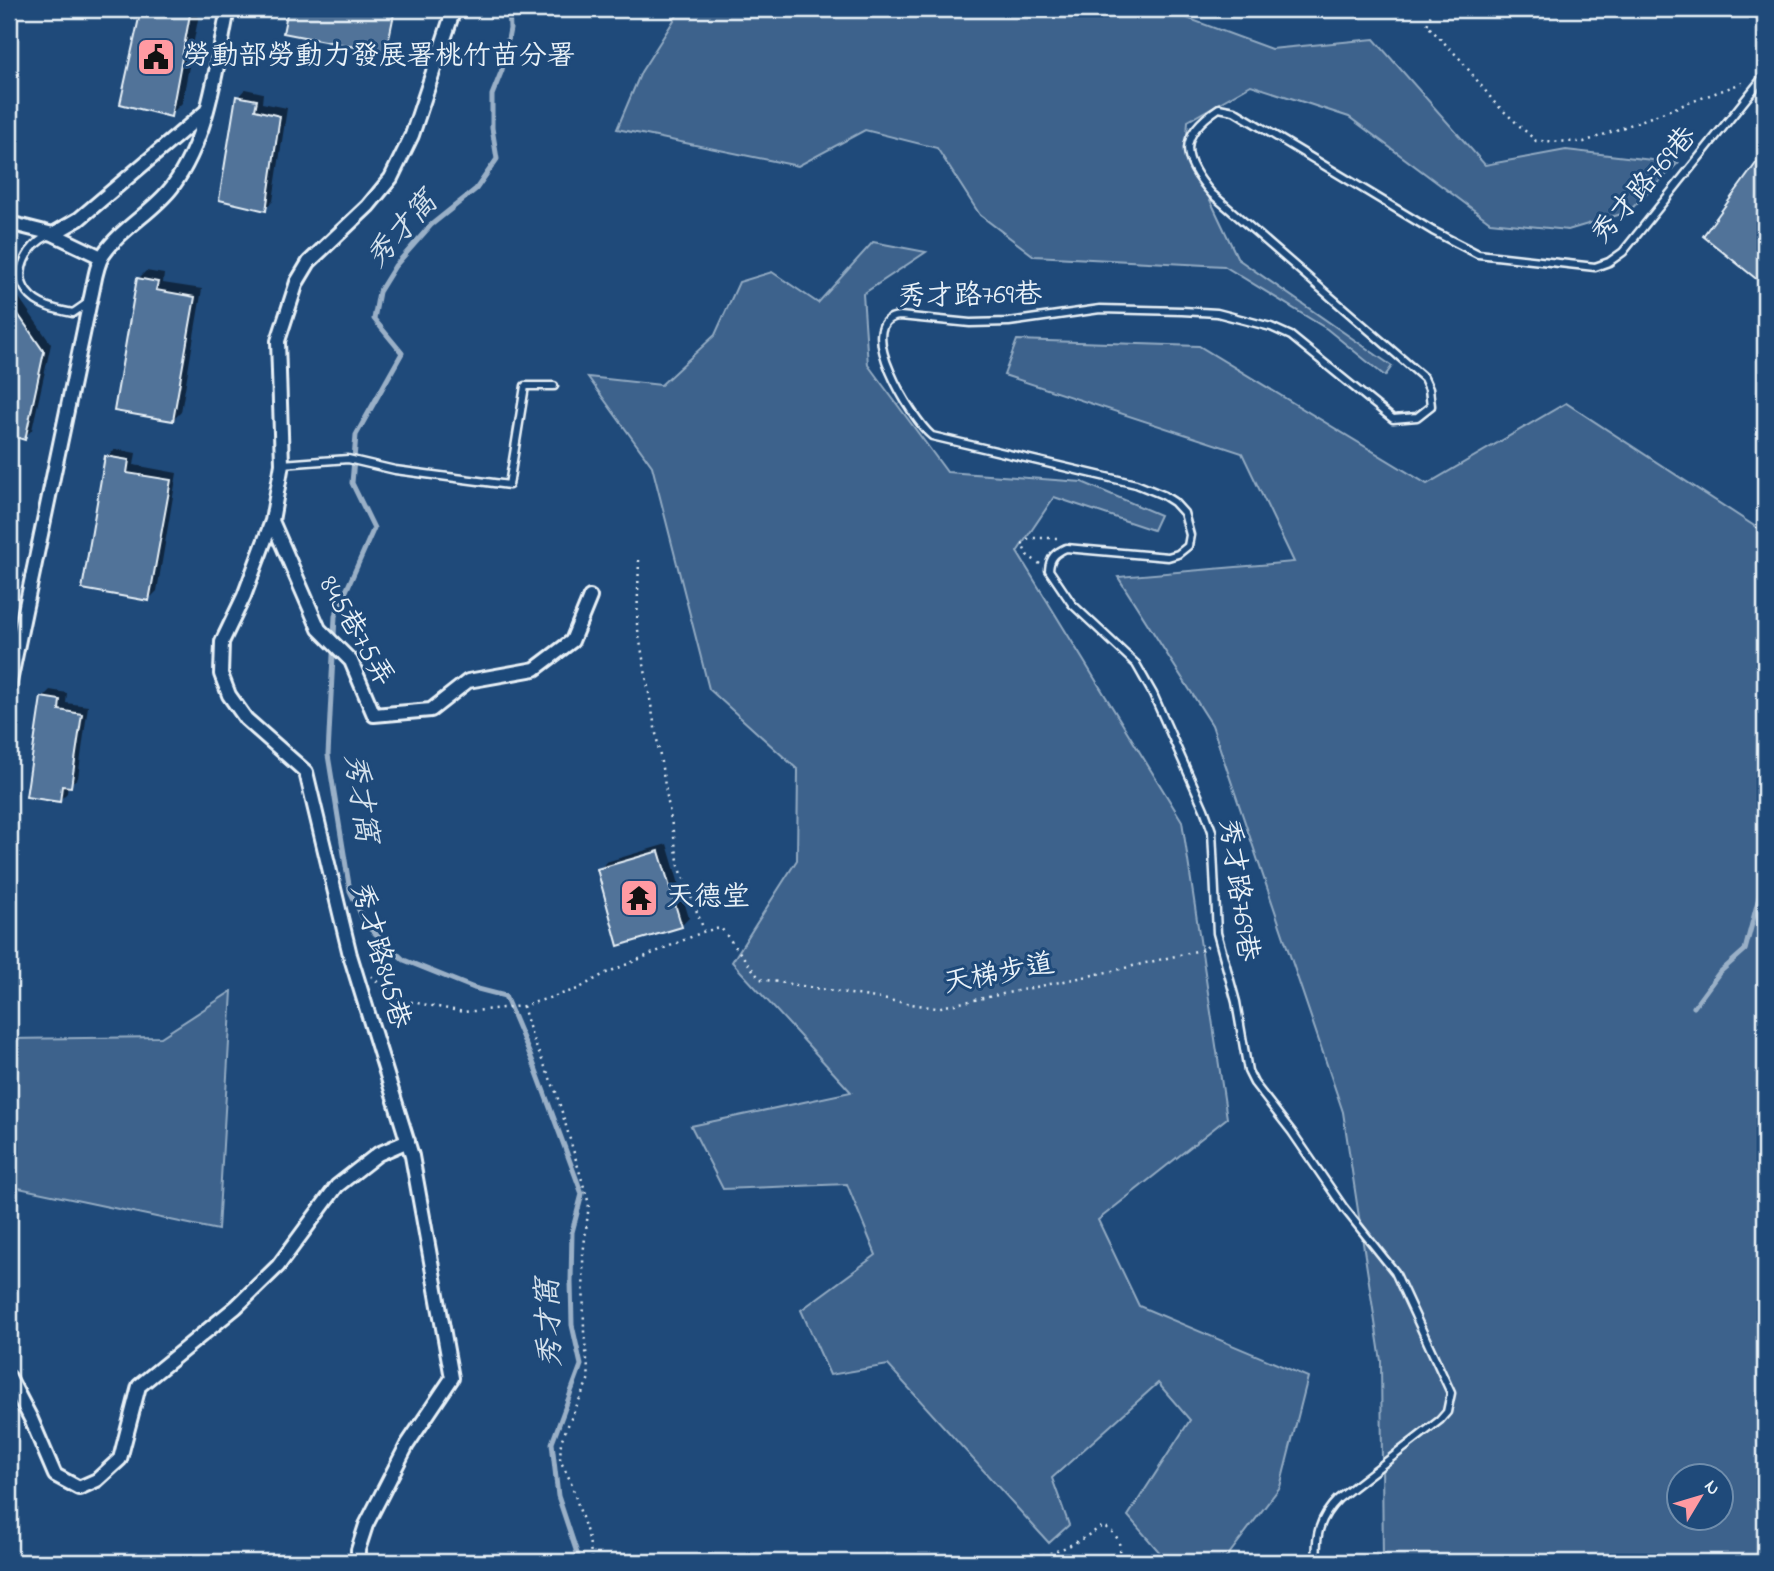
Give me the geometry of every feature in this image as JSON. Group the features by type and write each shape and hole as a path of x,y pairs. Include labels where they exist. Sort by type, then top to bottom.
{"street":[{"path":"9,687 101,257 115,240 171,188 193,151 205,112 228,9"},
{"name":"秀才路845巷","path":"358,1562 358,1550 366,1525 407,1445 452,1378 408,1141 350,955 306,772 246,719 229,695 221,674 222,642 244,596 271,521 282,464 278,341 297,282 309,262 368,206 391,178 412,135 454,9"},
{"path":"53,233 79,219 205,112"},
{"path":"9,223 53,233 101,257"},
{"name":"845巷75弄","path":"271,521 319,629 351,661 374,715 430,710 468,681 535,669 572,641 590,597"},
{"path":"9,1377 55,1475 79,1488 97,1480 120,1459 139,1386 236,1307 278,1266 337,1186 378,1154 408,1141"}],"lane":[{"name":"秀才路769巷","path":"1317,1562 1317,1532 1328,1509 1440,1420 1447,1412 1451,1393 1395,1272 1344,1208 1248,1071 1236,1002 1217,933 1212,831 1153,694 1136,664 1072,604 1049,569 1056,552 1066,548 1168,557 1178,554 1188,546 1190,535 1184,513 1174,502 1136,484 932,436 915,419 885,358 880,340 881,328 891,316 970,323 1009,322 1100,309 1217,313 1280,330 1394,419 1417,417 1431,406 1429,389 1424,379 1212,194 1203,183 1189,158 1191,132 1198,124 1219,108 1234,111 1433,231 1478,254 1595,267 1609,262 1623,252 1765,75"},
{"path":"53,233 40,239 28,250 21,272 27,292 50,308 73,313 90,301"},
{"path":"282,464 348,459 395,470 509,485 524,386 554,386"}],"path":[{"path":"1433,9 1427,25 1460,59 1495,103 1536,141 1584,142 1742,83"},
{"path":"368,973 396,999 464,1012 523,1006 578,989 604,974 705,931 679,866 637,624 639,560"},
{"name":"天梯步道","path":"705,931 721,928 760,979 936,1008 1205,949 1217,933"},
{"path":"523,1006 532,1037 556,1092 589,1204 583,1255 584,1334 589,1378 561,1441 560,1460 570,1480 589,1539 592,1562"},
{"path":"988,1562 1001,1555 1043,1555 1069,1545 1103,1526 1114,1532 1121,1547 1120,1562"},
{"path":"866,1562 892,1552 899,1562"},
{"path":"1179,1562 1192,1556"}],"shaded area":[{"path":"681,9 1173,9 1176,14 1271,49 1374,39 1485,165 1566,150 1678,163 1628,212 1568,230 1490,222 1349,117 1251,85 1188,121 1186,149 1238,259 1392,366 1385,376 1327,329 1224,266 1034,256 980,215 937,148 865,130 798,166 617,129 641,72"},
{"path":"873,242 926,252 863,294 868,365 947,472 1082,482 1160,515 1153,530 1054,497 1017,552 1182,821 1227,1118 1098,1220 1139,1306 1308,1377 1280,1487 1223,1562 1168,1562 1128,1516 1190,1420 1158,1383 1052,1478 1069,1525 1049,1543 888,1365 830,1375 801,1310 876,1255 847,1184 723,1189 691,1126 851,1092 732,962 797,860 798,770 709,689 652,466 588,377 661,385 715,335 739,282 772,272 818,303"},
{"path":"1017,340 1199,346 1427,484 1566,403 1765,533 1765,1562 1383,1562 1381,1361 1343,1112 1212,725 1118,577 1294,562 1242,453 1004,375"},
{"path":"232,991 218,1230 9,1186 9,1039 161,1037"}],"building":[{"name":"勞動部勞動力發展署桃竹苗分署","path":"141,9 191,9 171,117 120,104"},
{"path":"288,9 395,9 386,53 283,33"},
{"path":"236,96 257,100 255,110 280,116 266,211 219,200"},
{"path":"1765,151 1765,286 1703,236"},
{"path":"137,278 158,282 156,290 195,297 173,421 114,411"},
{"path":"9,301 44,352 25,440 9,435"},
{"path":"105,456 129,460 127,473 171,480 149,601 82,589"},
{"path":"41,697 60,700 59,710 82,714 71,787 62,786 60,802 26,797"},
{"name":"天德堂","path":"659,851 682,927 618,946 597,869"}],"waterway":[{"name":"秀才窩","path":"509,9 510,29 502,70 492,95 492,128 497,159 476,189 431,225 395,266 379,292 374,319 402,353 356,435 352,483 374,528 335,616 328,755 350,891 366,925 404,960 474,988 505,996 533,1062 582,1194 572,1232 571,1282 572,1325 581,1365 552,1443 558,1496 580,1562"},
{"path":"1694,1007 1719,973 1745,950 1765,881"}],"place":[{"name":"勞動部勞動力發展署桃竹苗分署","path":"156,57"},
{"name":"天德堂","path":"639,898"}]}
